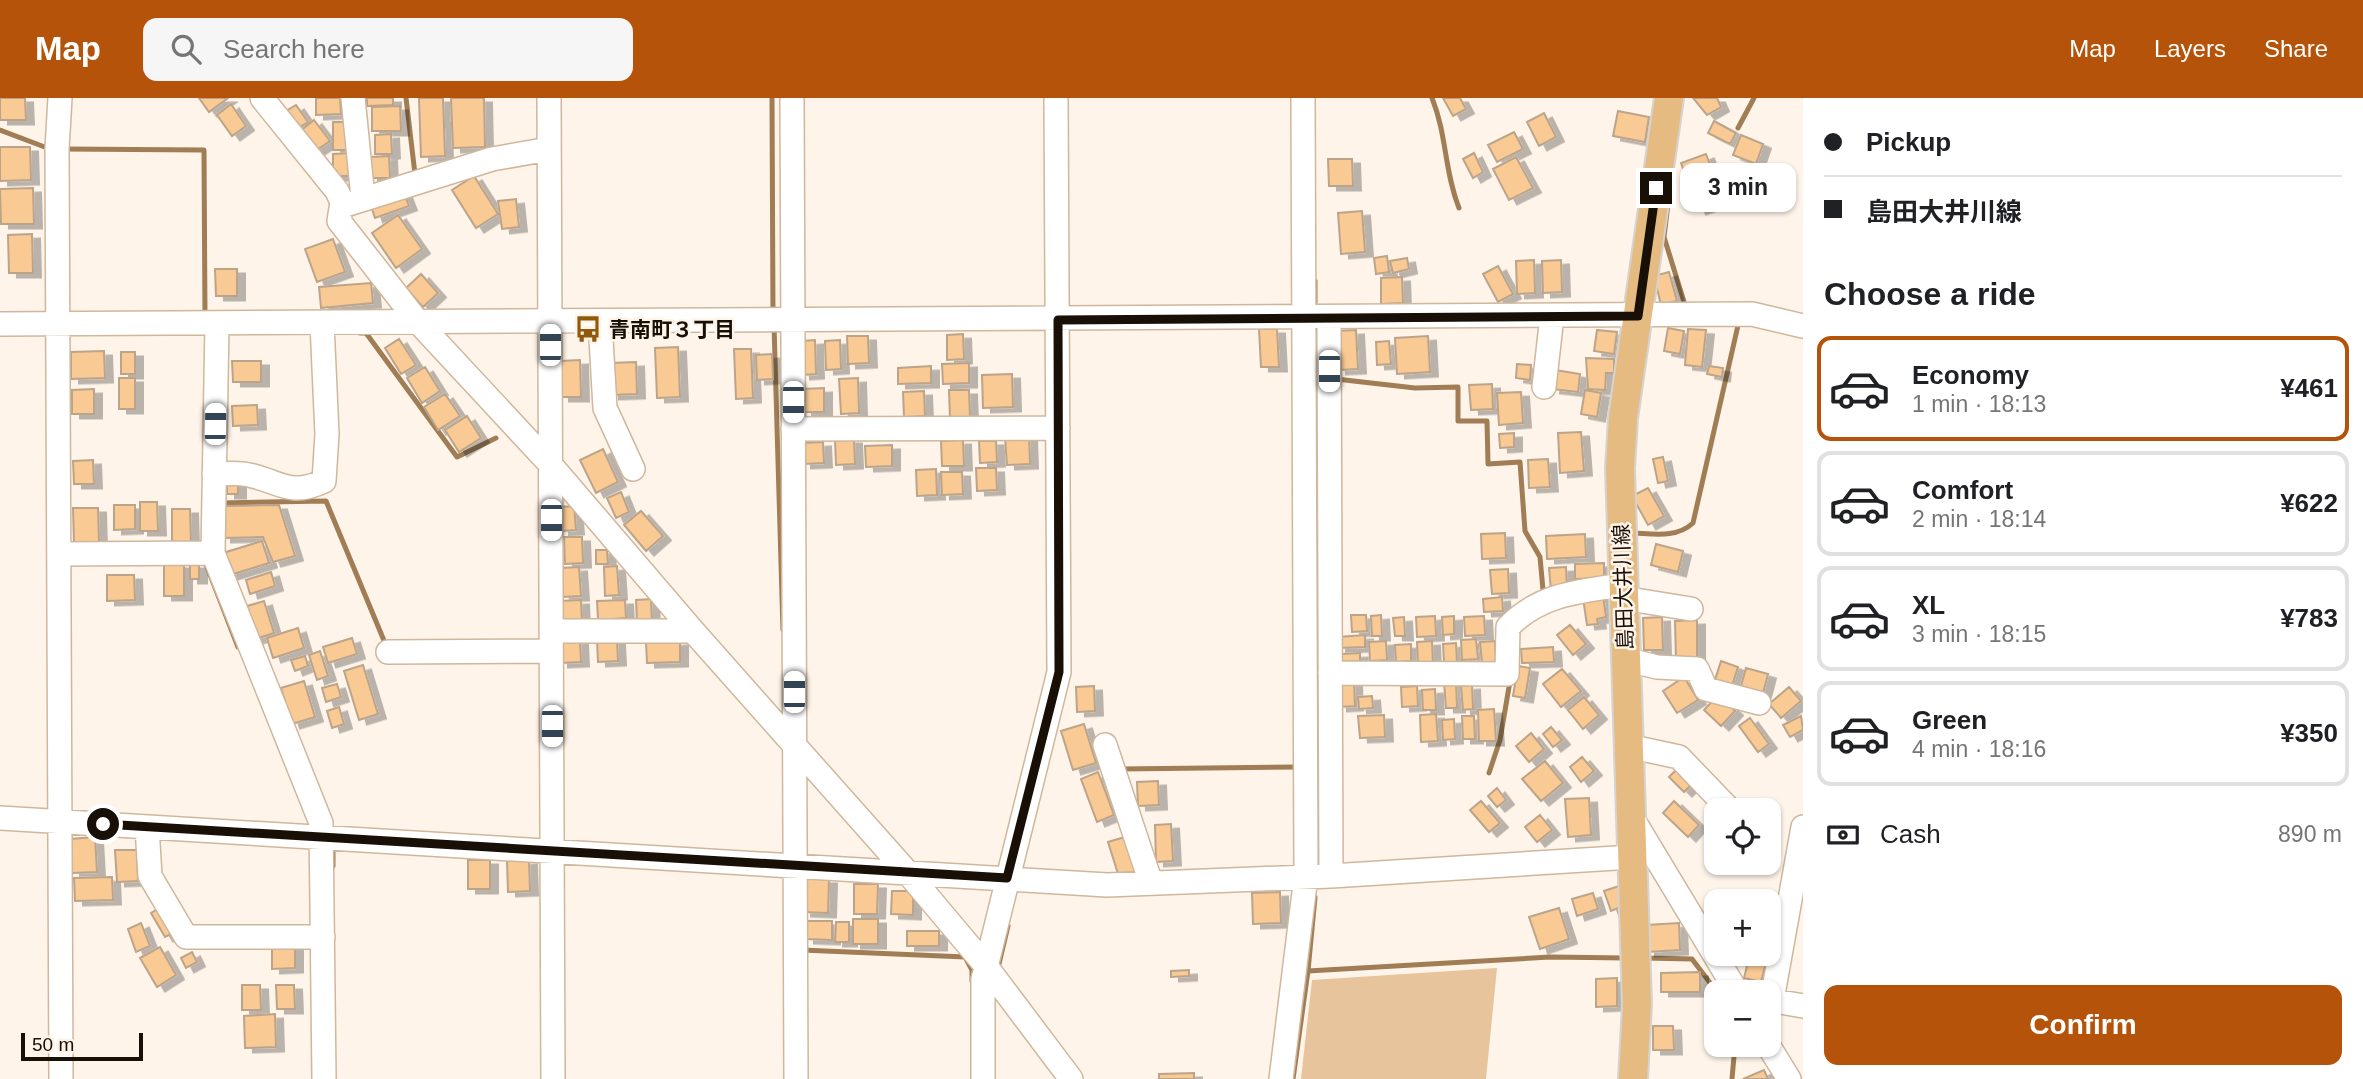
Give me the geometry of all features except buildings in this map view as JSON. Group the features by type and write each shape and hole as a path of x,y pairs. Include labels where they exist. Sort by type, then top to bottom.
{"main road":[{"name":"島田大井川線","path":"1633,1079 1637,1005 1620,468 1623,418 1669,98"}],"street":[{"path":"60,98 57,149 61,1079"},
{"path":"353,98 352,202 339,221 418,322 550,464 693,631 907,872 986,966 1071,1079"},
{"path":"549,98 553,1079"},
{"path":"792,98 796,1079"},
{"path":"983,1079 983,979 1059,672 1056,98"},
{"path":"1281,1079 1306,876 1303,98"},
{"path":"264,99 337,191 352,202"},
{"path":"352,202 492,159 549,149"},
{"path":"0,324 1752,314 1803,326"},
{"path":"1544,387 1552,316"},
{"path":"1329,317 1331,876"},
{"path":"600,321 606,408 633,469"},
{"path":"217,323 214,553 321,822 324,1079"},
{"path":"214,474 248,475 277,486 306,490 324,481 327,434 322,323"},
{"path":"793,429 1058,428"},
{"path":"59,554 214,553"},
{"path":"1330,673 1507,674 1508,627 1523,611 1545,600 1623,591 1692,609"},
{"path":"388,652 693,631"},
{"path":"1625,659 1657,667 1697,669 1706,689 1759,703"},
{"path":"1105,745 1151,883"},
{"path":"1628,746 1679,757 1718,798"},
{"path":"1631,816 1730,980"},
{"path":"0,818 1107,885 1331,876 1632,857"},
{"path":"147,827 150,876 186,937 323,937"},
{"path":"1774,980 1802,833"},
{"path":"1781,1002 1803,1006"},
{"path":"1776,1057 1789,1079"}],"shaded area":[{"path":"1497,968 1486,1079 1301,1079 1312,980"}],"waterway":[{"path":"406,98 415,174"},
{"path":"772,98 773,315"},
{"path":"1432,98 1459,208"},
{"path":"1738,128 1754,98"},
{"path":"0,130 50,149"},
{"path":"63,149 204,150 205,318"},
{"path":"1670,187 1664,237 1685,305"},
{"path":"1315,281 1315,310"},
{"path":"1634,533 1673,533 1693,523 1739,321"},
{"path":"1315,323 1317,870"},
{"path":"774,325 783,630"},
{"path":"360,333 366,333 457,457 496,438"},
{"path":"1336,379 1415,388 1458,387 1458,421 1487,421 1488,464 1520,462 1525,531 1540,557 1543,590 1541,594"},
{"path":"220,503 326,501 385,643"},
{"path":"204,559 238,647"},
{"path":"1489,773 1500,740 1510,681"},
{"path":"1120,769 1297,767"},
{"path":"330,845 333,849 333,866"},
{"path":"1315,897 1308,971 1550,957 1626,958"},
{"path":"998,968 1008,926"},
{"path":"802,950 965,957 972,970 972,981"},
{"path":"1643,958 1692,959 1708,980"},
{"path":"1293,1079 1308,971"},
{"path":"1732,1079 1734,1057"}],"place":[{"name":"青南町３丁目","path":"588,329"}],"route":[{"path":"103,824 1007,878 1059,672 1058,320 1638,316 1656,188"}]}
